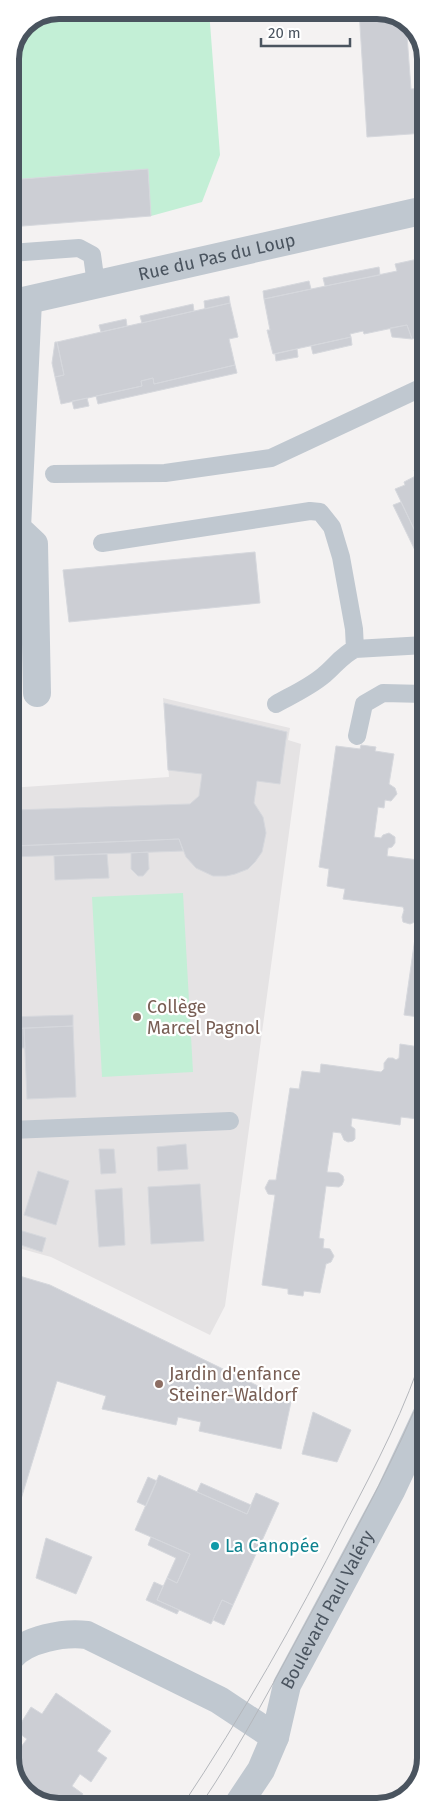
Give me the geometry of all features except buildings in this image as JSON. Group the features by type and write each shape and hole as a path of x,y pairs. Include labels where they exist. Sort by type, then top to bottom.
{"street":[{"name":"Rue du Pas du Loup","path":"19,302 417,212"},
{"path":"19,530 34,544 37,692"},
{"name":"Boulevard Paul Valéry","path":"242,1798 261,1770 275,1737 287,1685 391,1491 417,1435"},
{"path":"19,1651 28,1644 47,1638 73,1633 87,1635 219,1700 275,1737"}],"lane":[{"path":"19,252 79,248 92,255 96,284"},
{"path":"54,474 165,473 271,458 417,390"},
{"path":"102,543 310,511 320,512 332,527 341,556 354,629 355,649"},
{"path":"276,704 307,687 324,675 346,653 355,649 417,645"},
{"path":"357,736 364,704 383,693 417,694"},
{"path":"19,1130 230,1121"}],"shaded area":[{"name":"Collège Marcel Pagnol","path":"163,698 290,728 288,740 301,744 225,1306 210,1335 51,1257 19,1248 19,787 169,777"}],"green space":[{"path":"59,19 210,19 220,155 202,202 151,216 148,169 19,179 19,59 25,36 36,25"},
{"path":"183,893 193,1072 102,1077 92,897"}],"tram line":[{"path":"187,1798 247,1703 288,1632 390,1436 417,1371"},
{"path":"205,1798 260,1708 388,1468 417,1405"}],"place":[{"name":"Collège Marcel Pagnol","path":"137,1017"},
{"name":"Jardin d'enfance Steiner-Waldorf","path":"159,1384"},
{"name":"La Canopée","path":"215,1546"}]}
